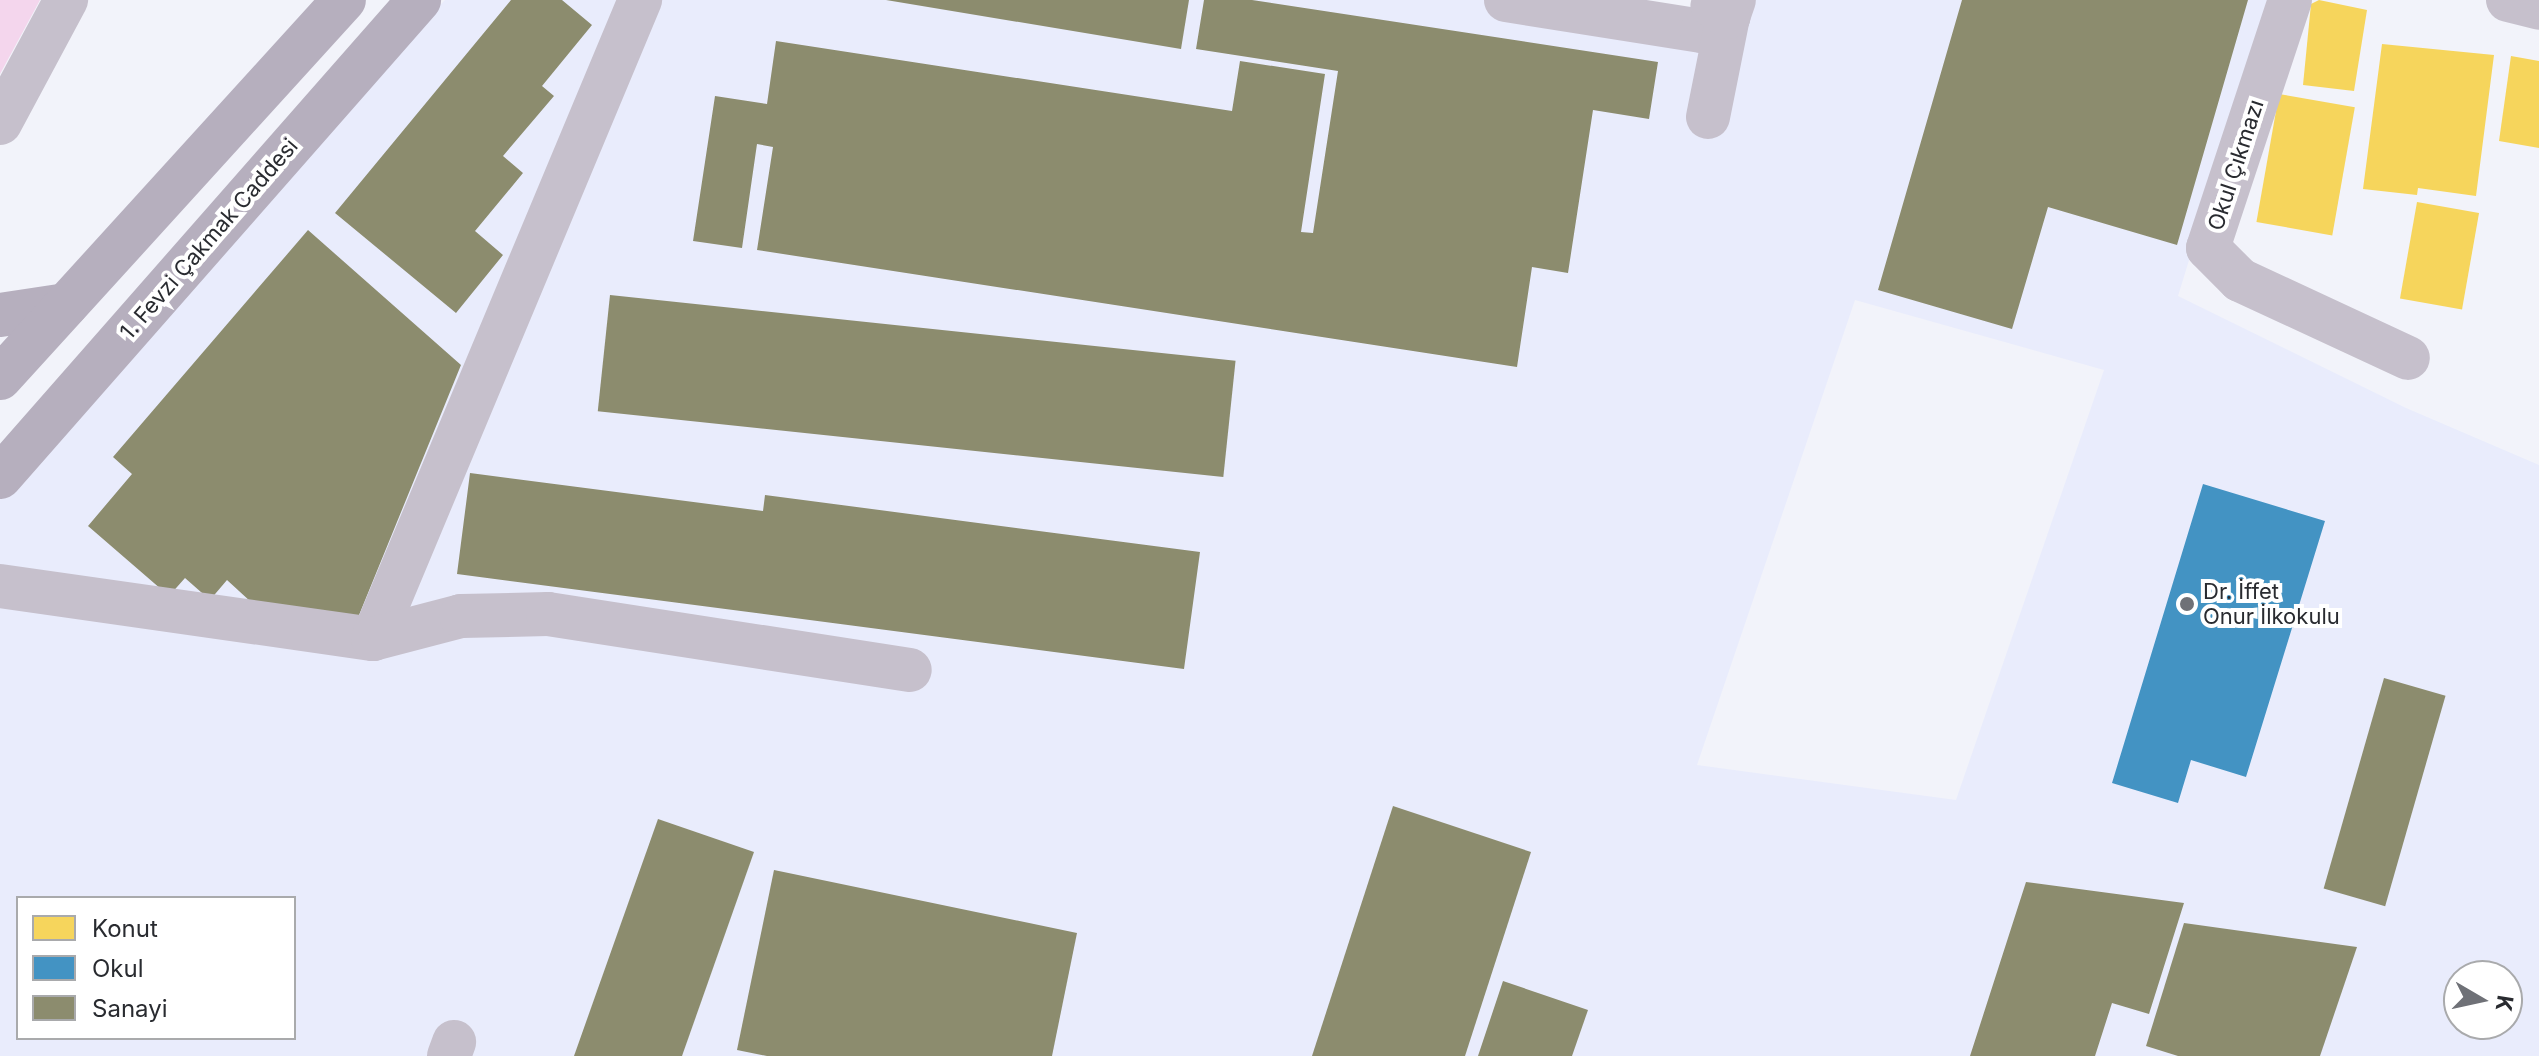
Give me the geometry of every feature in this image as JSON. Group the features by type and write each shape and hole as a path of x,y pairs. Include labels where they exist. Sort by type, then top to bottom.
{"main road":[{"path":"0,378 344,0"},
{"name":"1. Fevzi Çakmak Caddesi","path":"0,477 419,0"},
{"path":"0,315 66,305"}],"street":[{"path":"0,123 66,0"},
{"path":"373,639 640,0"},
{"path":"1506,0 1702,31 1722,6"},
{"name":"Okul Çıkmazı","path":"2290,0 2208,248 2240,280 2408,358"},
{"path":"2508,0 2539,8"},
{"path":"1708,117 1722,6"},
{"path":"0,586 373,639 461,616 548,614 910,670"}],"shaded area":[{"path":"0,0 40,0 0,74"},
{"path":"445,0 1505,0 1708,40 1728,0 2269,0 2178,296 2406,408 2539,465 2539,1056 0,1056 0,465","holes":["1855,300 2104,370 1956,800 1697,765"]}],"building: Konut":[{"path":"2319,0 2367,10 2354,91 2303,85 2311,4"},
{"path":"2382,44 2494,55 2476,196 2418,188 2417,195 2363,189"},
{"path":"2511,56 2539,61 2539,148 2499,141"},
{"path":"2279,94 2355,107 2332,235 2256,222"},
{"path":"2417,202 2479,213 2462,309 2400,299"}],"building: Okul":[{"path":"2203,484 2325,521 2246,777 2191,760 2178,803 2112,783"}],"building: Sanayi":[{"path":"511,0 562,0 592,25 542,86 554,96 503,156 523,173 475,231 503,255 456,313 335,213"},
{"path":"886,0 1189,0 1181,49"},
{"path":"1204,0 1252,0 1658,62 1649,119 1593,110 1568,273 1532,267 1517,367 757,250 773,147 757,144 742,248 693,241 715,96 767,104 776,41 1232,111 1240,61 1325,74 1301,232 1313,233 1338,71 1196,49"},
{"path":"1962,0 2248,0 2177,245 2048,207 2012,329 1878,290"},
{"path":"308,230 461,365 357,620 251,602 227,580 210,600 185,578 169,596 88,526 132,474 113,457"},
{"path":"610,295 1236,361 1223,477 598,411"},
{"path":"470,473 763,511 765,495 1200,552 1184,669 457,574"},
{"path":"2384,678 2446,696 2385,906 2324,889"},
{"path":"1393,806 1531,852 1465,1056 1312,1056"},
{"path":"658,819 754,852 682,1056 574,1056"},
{"path":"774,870 1077,933 1052,1056 767,1056 737,1050"},
{"path":"2026,882 2184,903 2149,1014 2112,1003 2095,1056 1970,1056"},
{"path":"2184,923 2357,947 2320,1056 2178,1056 2146,1046"},
{"path":"1503,981 1588,1010 1572,1056 1478,1056"}],"place":[{"name":"Dr. İffet Onur İlkokulu","path":"2187,604"}]}
